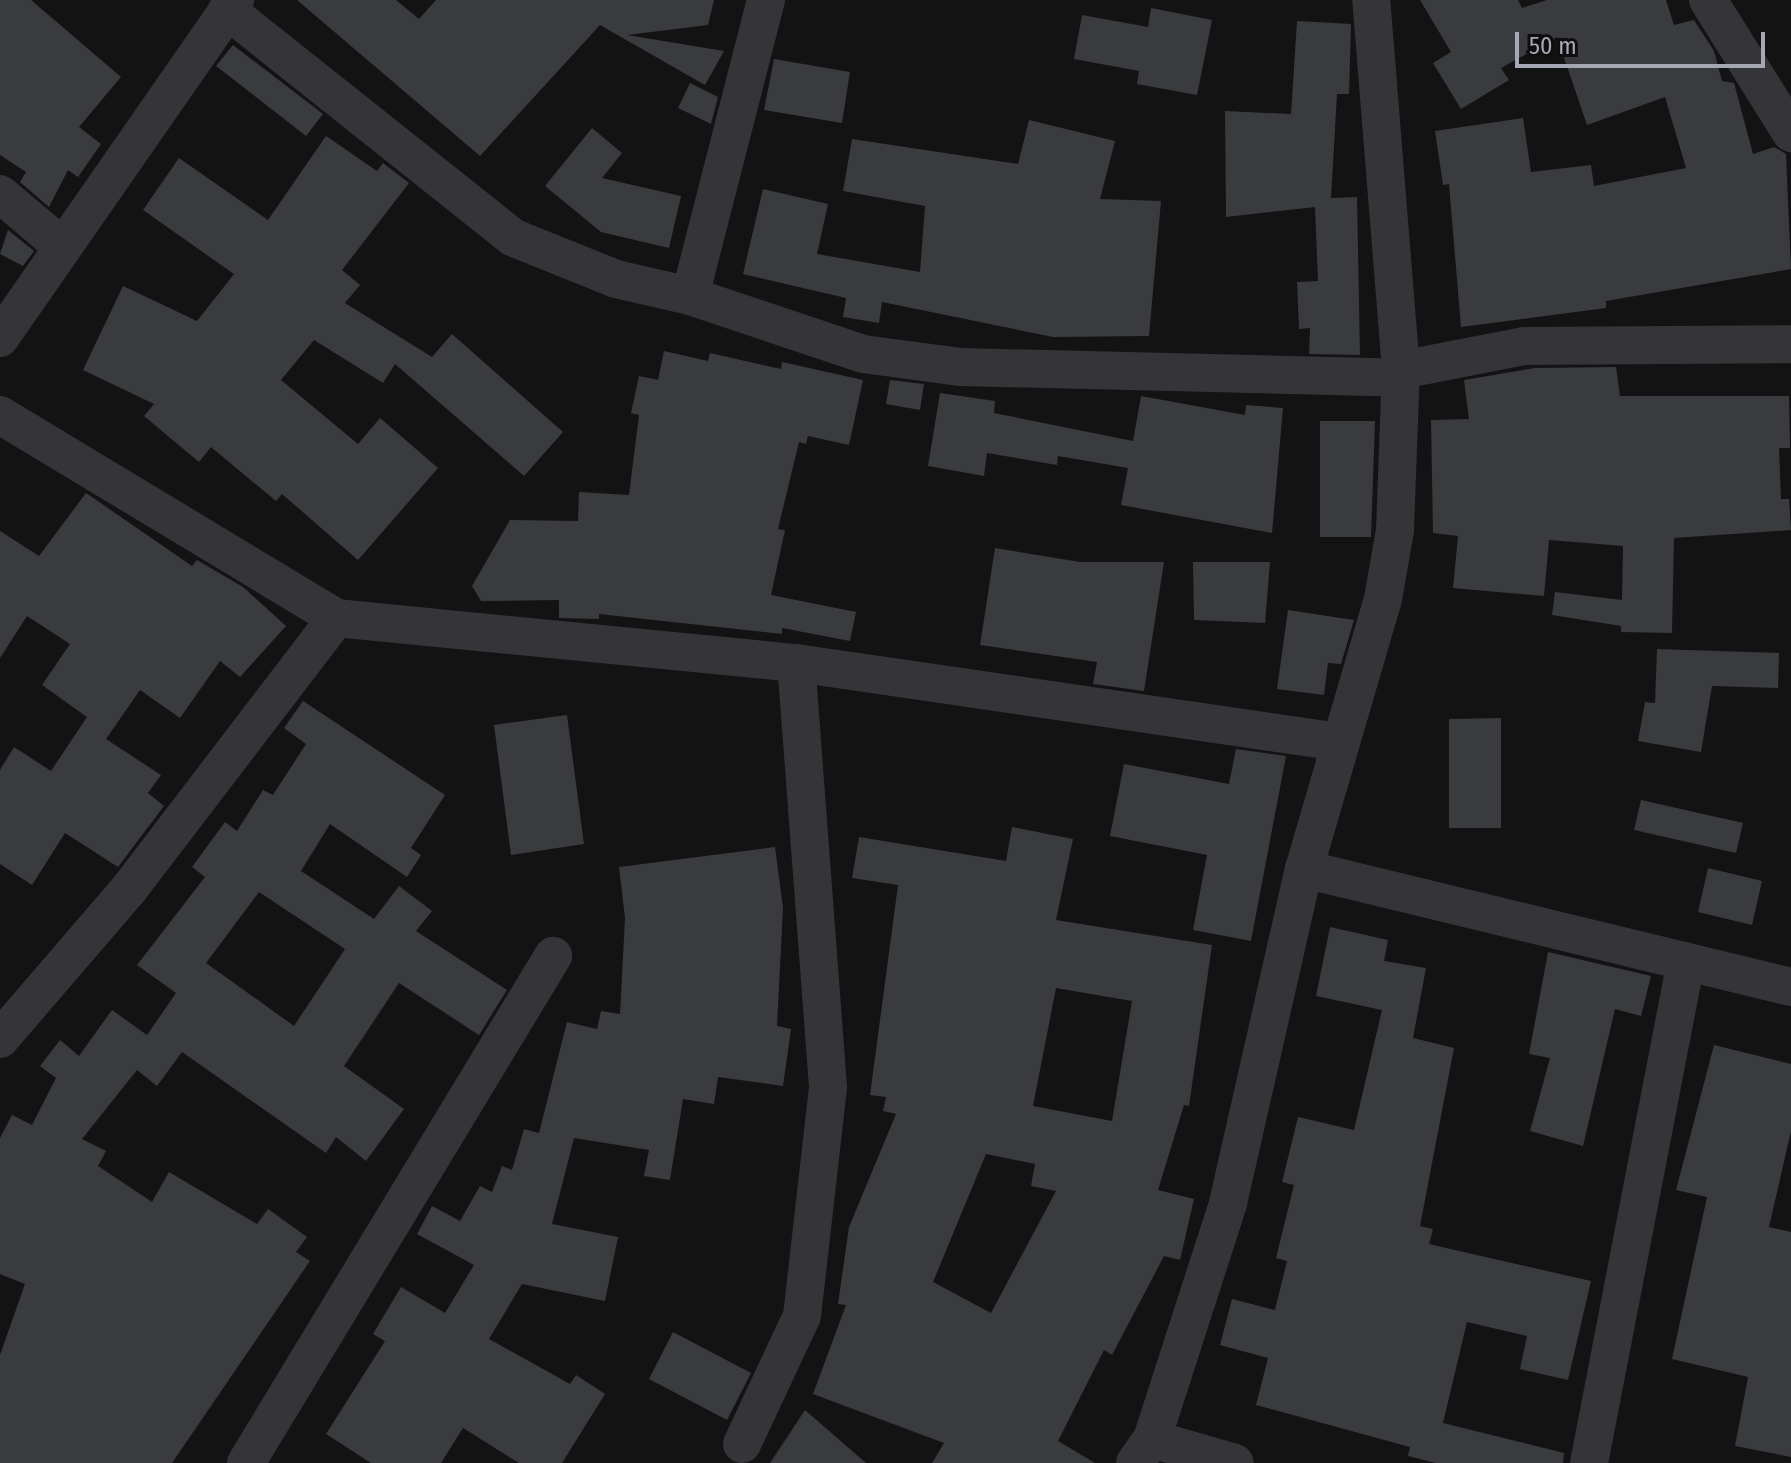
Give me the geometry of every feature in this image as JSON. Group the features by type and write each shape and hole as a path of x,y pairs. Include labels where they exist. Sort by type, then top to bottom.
{"street":[{"path":"690,296 766,0"},
{"path":"1235,1463 1143,1451 1228,1203 1304,869 1383,599 1395,530 1401,374 1371,0"},
{"path":"1708,0 1791,133"},
{"path":"0,338 231,5 512,237 616,279 690,296 863,354 961,367 1401,374 1524,346 1791,344"},
{"path":"0,194 63,247"},
{"path":"0,415 336,618 796,663 1339,742"},
{"path":"0,1039 129,889 336,618"},
{"path":"742,1444 802,1316 828,1087 796,663"},
{"path":"1304,869 1791,987"},
{"path":"246,1463 553,956"},
{"path":"1589,1463 1686,961"}],"building":[{"path":"0,0 31,0 121,77 79,127 101,144 78,177 68,170 49,207 20,182 26,172 0,155"},
{"path":"297,0 396,0 419,19 436,0 714,0 708,25 627,35 724,51 705,85 600,25 480,156"},
{"path":"1420,0 1518,0 1522,8 1547,0 1666,0 1674,25 1694,20 1714,51 1722,81 1734,83 1753,154 1774,147 1786,154 1791,269 1606,301 1606,308 1461,327 1449,184 1443,185 1435,131 1523,118 1531,172 1591,165 1594,186 1686,168 1665,97 1587,125 1557,37 1501,68 1509,80 1461,109 1433,63 1451,52"},
{"path":"1151,8 1212,20 1197,95 1137,84 1139,71 1074,59 1082,15 1148,27"},
{"path":"1297,21 1351,24 1349,94 1337,94 1331,198 1357,197 1360,355 1309,354 1310,328 1299,329 1297,282 1318,281 1315,207 1226,217 1225,111 1291,114"},
{"path":"233,45 323,114 306,136 216,66"},
{"path":"774,59 850,72 842,123 764,110"},
{"path":"690,83 718,97 711,124 678,108"},
{"path":"1029,120 1115,141 1100,199 1161,201 1149,336 1053,337 882,302 879,323 843,317 846,298 743,274 763,189 828,204 817,254 920,272 925,206 843,191 852,139 1018,164"},
{"path":"592,128 622,153 602,178 681,196 669,248 601,232 545,186"},
{"path":"326,136 377,171 383,163 409,183 342,270 360,285 345,303 432,357 452,334 563,432 524,476 395,364 383,383 314,340 281,380 358,444 380,418 438,468 358,560 282,494 276,501 211,447 199,462 144,416 154,404 83,370 123,286 197,321 234,274 143,210 179,158 268,220"},
{"path":"8,230 34,251 23,266 0,254"},
{"path":"664,351 708,361 710,353 781,369 782,362 863,380 849,445 808,436 806,444 799,442 778,529 785,530 771,595 856,612 850,641 782,628 782,634 599,614 599,619 559,618 559,600 481,601 472,586 510,520 578,521 579,492 629,495 639,415 631,413 639,376 658,380"},
{"path":"1616,367 1620,396 1789,396 1790,448 1779,448 1781,499 1789,499 1791,530 1674,538 1672,633 1621,632 1621,626 1552,615 1555,592 1622,600 1623,546 1549,540 1544,596 1453,588 1458,536 1433,533 1431,420 1469,419 1464,380 1535,368"},
{"path":"890,380 924,384 920,410 886,404"},
{"path":"940,393 995,401 994,413 1133,441 1141,396 1245,415 1246,405 1283,408 1272,533 1121,505 1128,468 1058,456 1057,465 987,453 984,476 928,466"},
{"path":"1320,421 1375,421 1371,537 1320,537"},
{"path":"86,493 192,566 197,560 243,587 286,626 240,677 220,661 180,718 140,690 106,739 161,775 148,793 164,806 118,867 65,833 32,885 0,864 0,770 14,747 51,771 87,717 42,685 70,644 27,616 0,658 0,531 39,556"},
{"path":"995,548 1080,562 1164,562 1144,691 1093,684 1097,662 980,645"},
{"path":"1193,562 1270,562 1265,623 1194,620"},
{"path":"1288,610 1354,620 1341,664 1328,663 1324,695 1277,689"},
{"path":"1657,649 1779,653 1778,688 1712,686 1701,752 1638,741 1645,702 1655,703"},
{"path":"303,701 445,795 411,848 421,855 407,877 330,824 301,871 374,919 399,886 432,911 416,931 507,990 479,1035 399,983 344,1066 404,1109 366,1161 336,1137 326,1153 182,1052 157,1086 137,1070 82,1139 106,1151 98,1166 152,1202 169,1172 257,1224 268,1209 307,1237 296,1252 310,1261 172,1463 0,1463 0,1355 25,1284 0,1274 0,1138 12,1115 32,1125 56,1078 40,1066 60,1040 79,1056 112,1010 147,1035 176,993 137,965 205,877 192,867 225,822 237,831 263,790 273,795 306,744 284,728","holes":["259,892 345,949 294,1026 206,963"]},
{"path":"567,715 584,844 511,855 494,725"},
{"path":"1501,718 1501,828 1449,828 1449,719"},
{"path":"1236,749 1286,756 1251,941 1193,930 1207,855 1110,836 1124,764 1229,784"},
{"path":"1641,800 1743,823 1736,853 1634,830"},
{"path":"1012,827 1073,839 1056,920 1212,945 1189,1106 1184,1105 1158,1190 1194,1199 1180,1260 1164,1256 1112,1355 1104,1350 1058,1441 1095,1463 932,1463 944,1443 813,1394 846,1305 838,1304 849,1227 896,1114 883,1111 886,1097 870,1095 898,885 852,878 859,837 1006,861","holes":["1056,988 1132,1001 1112,1121 1033,1106","986,1154 1035,1164 1031,1186 1056,1191 991,1313 933,1282"]},
{"path":"775,847 783,908 777,1026 791,1029 783,1086 718,1077 714,1104 683,1099 670,1180 644,1176 649,1150 574,1138 552,1224 618,1237 605,1301 522,1284 489,1339 570,1384 576,1375 605,1394 562,1463 519,1463 463,1428 441,1463 371,1463 326,1434 385,1341 373,1334 401,1287 445,1313 474,1265 417,1234 432,1206 460,1221 480,1186 492,1192 502,1166 512,1170 524,1129 539,1133 567,1022 597,1029 601,1011 620,1014 625,918 619,867"},
{"path":"1708,868 1762,881 1752,925 1698,912"},
{"path":"1330,927 1388,940 1384,961 1426,968 1413,1038 1454,1048 1420,1226 1433,1229 1429,1244 1591,1281 1568,1380 1520,1369 1527,1336 1467,1322 1443,1423 1564,1453 1563,1463 1436,1463 1408,1456 1410,1447 1256,1405 1268,1358 1220,1345 1232,1299 1275,1310 1287,1261 1276,1258 1294,1185 1282,1182 1298,1117 1354,1130 1382,1010 1316,996"},
{"path":"1548,952 1651,976 1641,1016 1615,1009 1583,1146 1530,1131 1550,1058 1529,1054"},
{"path":"1714,1045 1791,1064 1791,1131 1769,1227 1791,1232 1791,1457 1735,1446 1748,1377 1672,1359 1707,1197 1676,1190"},
{"path":"673,1332 751,1373 727,1420 649,1379"},
{"path":"805,1410 866,1463 770,1463"}]}
